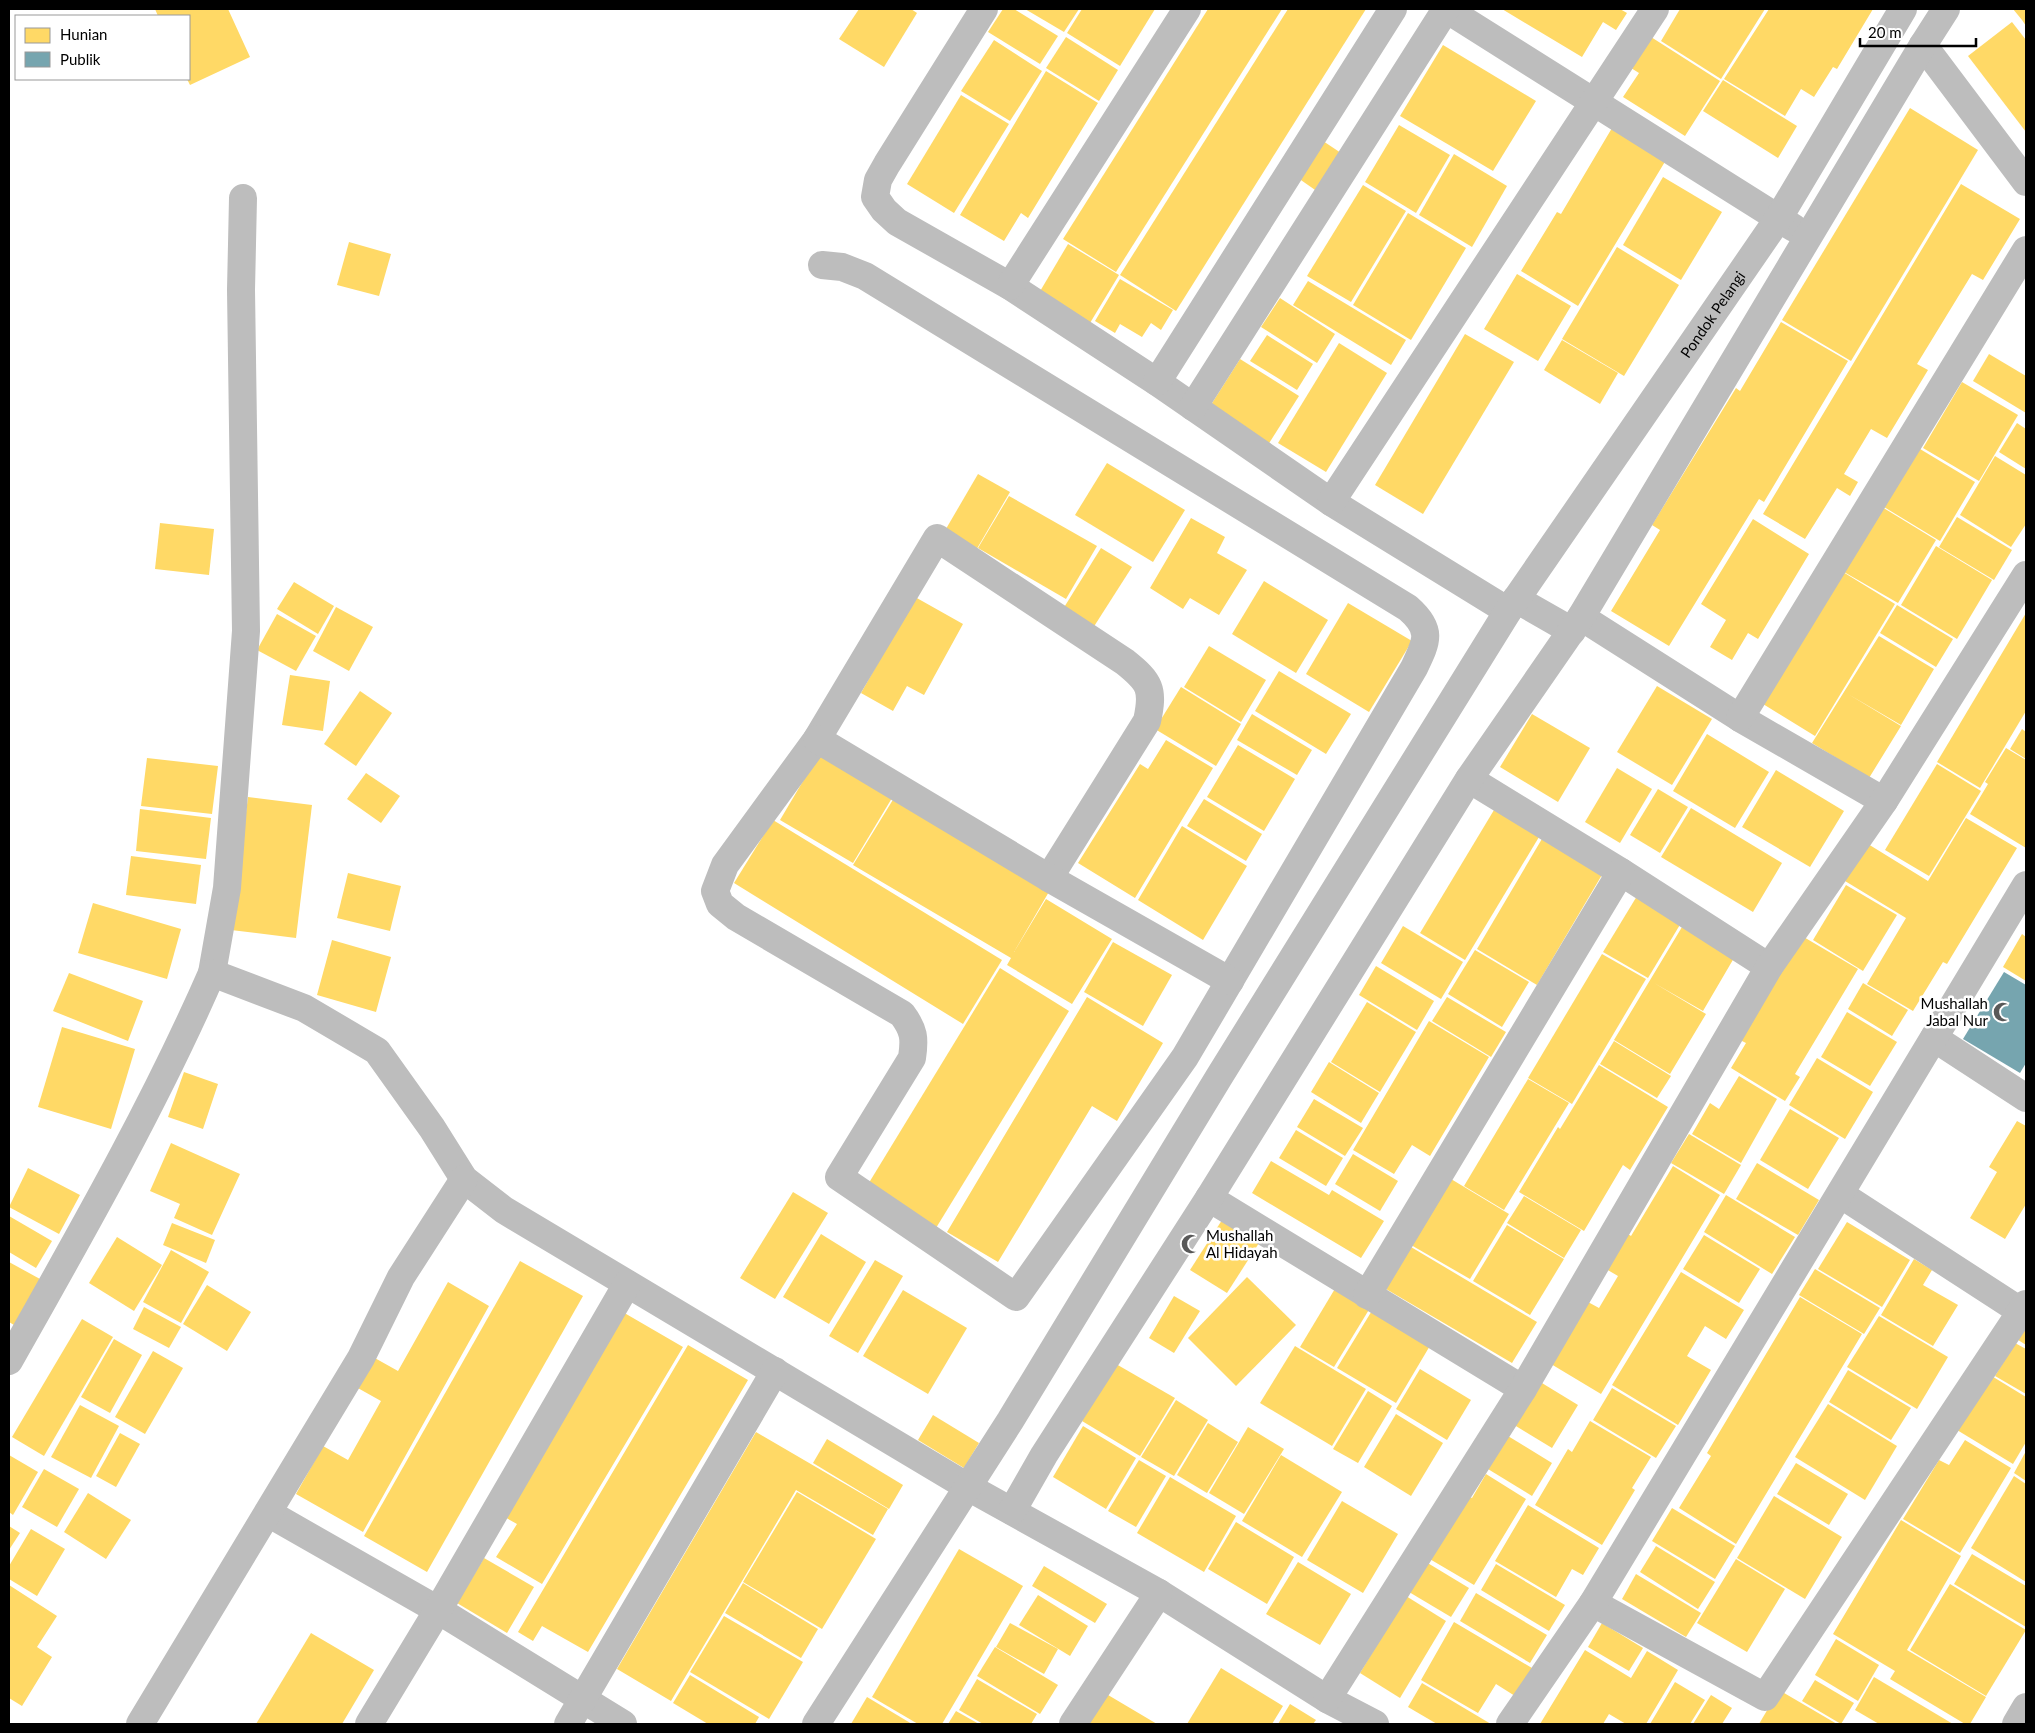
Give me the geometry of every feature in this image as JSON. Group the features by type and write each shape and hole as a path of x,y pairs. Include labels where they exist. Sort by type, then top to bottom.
{"street":[{"path":"984,9 878,180 876,197 884,210 897,222 1010,286 1157,382 1331,502 1512,605 1576,624 1884,801"},
{"path":"1010,286 1187,9"},
{"path":"1157,382 1393,9"},
{"path":"1193,407 1446,9 1778,219 1809,236"},
{"path":"1331,502 1592,102 1655,9"},
{"name":"Pondok Pelangi","path":"816,1724 968,1487 1219,1077 1512,605 1778,219 1903,9"},
{"path":"1012,1511 1044,1455 1210,1198 1469,779 1576,624 1946,9"},
{"path":"1923,46 2026,182"},
{"path":"9,1361 57,1276 182,1040 212,973 227,888 246,631 241,290 243,198"},
{"path":"1740,718 2026,250"},
{"path":"822,265 842,267 865,276 1400,603 1420,619 1426,630 1423,650 1414,668 1185,1057 1016,1298 840,1177 912,1058 914,1042 912,1027 902,1014 736,917 720,904 715,891 725,865 817,739 937,538 1125,662 1139,673 1148,685 1151,701 1147,721 1049,878"},
{"path":"1328,1699 1523,1389 1769,967 1884,801 2026,575"},
{"path":"817,739 1049,878 1230,981"},
{"path":"1469,779 1621,872 1769,967"},
{"path":"1367,1295 1621,872"},
{"path":"1510,1724 1594,1603 2026,885"},
{"path":"212,973 304,1008 377,1051 432,1128 464,1180 504,1210 968,1487 1159,1593 1328,1699 1376,1724"},
{"path":"1934,1038 2026,1098"},
{"path":"1185,1057 1219,1077"},
{"path":"140,1724 361,1358 401,1277 464,1180"},
{"path":"1594,1603 1765,1698 2024,1308 1840,1194"},
{"path":"1210,1198 1523,1389"},
{"path":"369,1724 438,1610 627,1284"},
{"path":"568,1724 776,1372"},
{"path":"268,1512 438,1610 623,1724"},
{"path":"1073,1724 1159,1593"},
{"path":"2016,1724 2026,1707"}],"building: Hunian":[{"path":"155,9 228,9 250,57 190,85 188,80 190,80 190,15 158,15"},
{"path":"859,9 911,9 917,13 884,67 839,39"},
{"path":"1003,9 1014,9 1058,36 1040,64 988,32"},
{"path":"1025,9 1079,9 1064,32"},
{"path":"1082,9 1155,9 1120,66 1067,33"},
{"path":"1208,9 1282,9 1116,272 1063,239"},
{"path":"1288,9 1366,9 1176,311 1120,275"},
{"path":"1502,9 1620,9 1627,13 1616,30 1603,22 1582,57"},
{"path":"1680,9 1765,9 1721,79 1661,41"},
{"path":"1769,9 1873,9 1837,69 1833,67 1814,97 1801,89 1785,116 1724,79"},
{"path":"2013,9 2026,9 2026,26 2022,20"},
{"path":"2012,22 2026,40 2026,132 1968,56"},
{"path":"1066,37 1118,70 1099,101 1046,68"},
{"path":"1651,37 1720,81 1685,136 1623,97 1639,73 1631,68"},
{"path":"994,40 1042,71 1010,121 961,91"},
{"path":"1443,45 1536,101 1493,171 1400,116"},
{"path":"1046,71 1098,103 1028,218 1021,213 1004,241 960,215"},
{"path":"1723,80 1797,126 1778,158 1703,111"},
{"path":"961,95 1009,124 954,213 907,184"},
{"path":"1910,108 1978,150 1851,361 1782,320"},
{"path":"1399,125 1450,155 1416,213 1365,182"},
{"path":"1612,128 1666,160 1578,306 1521,271 1557,212 1561,214"},
{"path":"1323,141 1344,155 1318,192 1298,178"},
{"path":"1454,154 1507,186 1472,247 1419,215"},
{"path":"1663,177 1722,212 1681,280 1623,245"},
{"path":"1961,184 2020,219 1983,280 1972,274 1917,364 1928,370 1887,438 1871,429 1844,474 1858,482 1850,496 1837,488 1805,539 1763,514"},
{"path":"1363,185 1406,211 1351,302 1307,276"},
{"path":"1408,213 1466,248 1411,340 1353,305"},
{"path":"349,242 391,254 379,296 337,285"},
{"path":"1068,244 1119,275 1090,323 1039,293"},
{"path":"1617,247 1679,285 1624,376 1562,339"},
{"path":"1517,274 1571,306 1538,361 1484,329"},
{"path":"1120,279 1173,310 1161,330 1151,323 1142,337 1120,324 1115,333 1095,321"},
{"path":"1308,281 1406,340 1391,365 1293,305"},
{"path":"1280,298 1335,334 1317,363 1261,327"},
{"path":"1781,322 1848,361 1764,502 1759,499 1669,646 1611,611 1660,530 1652,525 1736,388 1740,391"},
{"path":"1465,334 1514,362 1423,514 1375,485"},
{"path":"1267,335 1313,364 1297,390 1250,361"},
{"path":"1562,340 1618,373 1600,404 1544,370"},
{"path":"1339,343 1387,373 1326,472 1278,443"},
{"path":"1989,354 2026,376 2026,413 1973,381"},
{"path":"1240,359 1299,396 1266,448 1207,411"},
{"path":"1962,382 2018,415 1979,481 1923,448"},
{"path":"2017,423 2026,429 2026,469 1999,452"},
{"path":"1920,449 1975,482 1940,541 1884,507"},
{"path":"1995,456 2026,475 2026,524 2011,547 1960,515"},
{"path":"1107,463 1185,510 1153,562 1075,515"},
{"path":"978,474 1010,492 975,552 943,534"},
{"path":"1009,496 1097,546 1066,599 978,548"},
{"path":"1882,507 1936,540 1898,603 1844,572"},
{"path":"1957,517 2012,550 1994,580 1939,547"},
{"path":"1191,518 1225,537 1217,553 1247,570 1219,615 1190,598 1183,609 1150,588"},
{"path":"1753,519 1809,554 1758,639 1748,633 1732,660 1710,647 1726,620 1701,604"},
{"path":"160,523 214,529 209,575 155,569"},
{"path":"1936,546 1992,580 1957,639 1901,605"},
{"path":"1101,548 1132,567 1093,628 1063,609"},
{"path":"1843,572 1895,604 1815,736 1763,704"},
{"path":"1264,581 1328,620 1296,673 1232,634"},
{"path":"294,582 334,606 318,634 277,609"},
{"path":"915,597 963,624 924,695 907,686 893,711 861,693"},
{"path":"1348,603 1412,641 1369,712 1306,674"},
{"path":"1897,605 1953,639 1936,667 1880,633"},
{"path":"336,607 373,627 349,671 313,651"},
{"path":"2026,613 2026,711 1980,788 1937,762"},
{"path":"277,614 316,636 296,671 257,650"},
{"path":"1879,636 1934,669 1901,725 1848,694 1901,726 1869,778 1812,743"},
{"path":"1209,646 1266,680 1241,722 1184,687"},
{"path":"1279,671 1351,714 1326,754 1255,711"},
{"path":"290,675 330,681 323,731 282,725"},
{"path":"1657,686 1712,719 1672,785 1617,752"},
{"path":"1181,687 1241,724 1216,766 1155,729"},
{"path":"360,691 392,713 356,766 324,744"},
{"path":"1252,714 1312,750 1297,775 1237,740"},
{"path":"1532,714 1590,748 1558,802 1500,767"},
{"path":"2022,729 2026,732 2026,759 2010,749"},
{"path":"1707,734 1769,772 1735,828 1673,791"},
{"path":"1166,740 1213,768 1135,898 1078,863 1140,764 1148,769"},
{"path":"1238,745 1295,779 1264,831 1207,797"},
{"path":"2006,748 2026,760 2026,848 1970,814 1988,784 1985,782"},
{"path":"822,749 895,793 853,863 780,820"},
{"path":"147,758 218,766 212,814 141,806"},
{"path":"1937,764 1981,791 1929,876 1885,850"},
{"path":"1617,768 1652,789 1620,843 1585,822"},
{"path":"1776,770 1844,811 1810,867 1742,827"},
{"path":"366,773 400,796 381,823 347,799"},
{"path":"1658,789 1688,807 1660,853 1630,835"},
{"path":"248,797 312,805 296,938 231,930"},
{"path":"894,798 1050,890 1014,952 1046,899 1112,939 1072,1004 1007,965 1011,958 853,865"},
{"path":"1204,799 1262,834 1246,861 1187,826"},
{"path":"1497,805 1542,832 1465,960 1420,933"},
{"path":"1691,808 1782,863 1753,912 1661,857"},
{"path":"140,809 211,818 206,859 136,851"},
{"path":"1966,818 2017,848 1947,964 1943,962 1913,1011 1867,984 1906,918 1845,881 1868,844 1928,881"},
{"path":"773,820 1002,960 963,1024 734,883"},
{"path":"1182,826 1247,866 1203,940 1138,900"},
{"path":"1546,832 1606,868 1537,985 1477,949"},
{"path":"131,856 201,865 196,904 126,895"},
{"path":"348,873 401,886 390,931 337,918"},
{"path":"1846,885 1897,915 1863,971 1813,940"},
{"path":"1637,896 1681,923 1648,978 1603,952"},
{"path":"93,903 181,929 167,979 78,953"},
{"path":"1403,926 1463,962 1441,999 1381,963"},
{"path":"1682,927 1734,958 1703,1011 1654,983 1706,1014 1670,1074 1614,1040"},
{"path":"2022,934 2026,937 2026,981 2003,967"},
{"path":"1802,936 1858,969 1795,1074 1800,1077 1785,1101 1731,1068 1746,1043 1740,1040"},
{"path":"332,940 391,957 376,1012 317,995"},
{"path":"1113,942 1172,975 1143,1026 1084,992"},
{"path":"1475,950 1529,982 1502,1027 1448,994"},
{"path":"1602,954 1646,979 1572,1104 1528,1078"},
{"path":"1376,966 1434,1001 1417,1030 1359,995"},
{"path":"1000,968 1069,1011 936,1228 867,1186"},
{"path":"69,973 143,1001 128,1041 53,1011"},
{"path":"1863,983 1908,1010 1892,1036 1848,1009"},
{"path":"1087,997 1163,1043 1117,1121 1092,1106 998,1262 947,1232"},
{"path":"1447,997 1506,1032 1491,1057 1432,1021"},
{"path":"1367,1002 1416,1032 1380,1092 1331,1062"},
{"path":"1847,1012 1897,1042 1870,1086 1821,1057"},
{"path":"1429,1021 1489,1057 1430,1156 1412,1145 1394,1174 1353,1150"},
{"path":"62,1027 135,1049 111,1129 38,1107"},
{"path":"1614,1041 1671,1076 1657,1098 1600,1064"},
{"path":"1817,1058 1873,1092 1845,1139 1789,1105"},
{"path":"1329,1062 1379,1093 1361,1123 1311,1092"},
{"path":"1599,1065 1668,1107 1630,1170 1623,1165 1584,1231 1519,1192 1558,1127 1560,1129"},
{"path":"184,1072 218,1084 203,1129 168,1117"},
{"path":"1739,1076 1777,1099 1741,1163 1692,1134 1710,1103 1719,1109"},
{"path":"1528,1079 1569,1103 1504,1210 1464,1186"},
{"path":"1314,1099 1363,1128 1345,1156 1297,1127"},
{"path":"1790,1109 1839,1138 1808,1189 1760,1160"},
{"path":"2017,1121 2026,1126 2026,1204 2005,1239 1970,1218 1997,1172 1989,1167"},
{"path":"1296,1130 1343,1158 1326,1186 1279,1158"},
{"path":"1689,1134 1741,1165 1724,1194 1671,1163"},
{"path":"171,1143 240,1174 212,1235 174,1218 180,1204 150,1191"},
{"path":"1353,1154 1398,1181 1380,1211 1335,1184"},
{"path":"1271,1161 1329,1195 1332,1190 1384,1221 1361,1258 1252,1193"},
{"path":"1757,1163 1819,1200 1798,1235 1736,1199"},
{"path":"1673,1166 1720,1195 1601,1394 1551,1364 1588,1302 1599,1308 1618,1276 1606,1269 1628,1234 1631,1236"},
{"path":"28,1168 80,1195 59,1234 9,1207"},
{"path":"1451,1179 1509,1214 1470,1279 1411,1245"},
{"path":"793,1192 828,1213 775,1299 740,1278"},
{"path":"1726,1195 1795,1237 1772,1274 1704,1232"},
{"path":"1524,1196 1581,1230 1564,1258 1507,1223"},
{"path":"9,1216 52,1241 36,1268 9,1252"},
{"path":"1222,1220 1259,1243 1227,1293 1190,1270"},
{"path":"1847,1222 1910,1260 1882,1307 1818,1269"},
{"path":"172,1223 215,1240 206,1263 163,1245"},
{"path":"1507,1225 1564,1259 1530,1315 1473,1281"},
{"path":"821,1234 866,1262 829,1324 783,1297"},
{"path":"1704,1235 1760,1269 1739,1303 1683,1269"},
{"path":"117,1237 162,1265 134,1311 89,1283"},
{"path":"1411,1247 1537,1322 1512,1363 1386,1289"},
{"path":"171,1250 209,1272 181,1323 143,1302"},
{"path":"1914,1259 1932,1270 1923,1285 1958,1305 1933,1346 1881,1315"},
{"path":"875,1260 903,1276 858,1353 829,1336"},
{"path":"520,1261 583,1296 427,1572 364,1536"},
{"path":"9,1262 40,1279 14,1325 9,1322"},
{"path":"1815,1269 1880,1308 1864,1334 1799,1295"},
{"path":"1681,1272 1744,1310 1726,1339 1705,1326 1687,1356 1711,1370 1678,1425 1612,1385"},
{"path":"1247,1277 1296,1325 1236,1386 1188,1338"},
{"path":"448,1282 489,1306 363,1532 296,1494 323,1446 348,1460 381,1401 356,1387 373,1357 398,1371"},
{"path":"207,1285 251,1312 227,1351 183,1324"},
{"path":"1336,1287 1370,1308 1334,1367 1300,1347"},
{"path":"903,1290 967,1328 928,1394 863,1356"},
{"path":"1174,1296 1200,1311 1174,1353 1149,1338"},
{"path":"1800,1297 1862,1334 1736,1544 1679,1508 1711,1456 1707,1453"},
{"path":"144,1307 181,1327 169,1348 133,1329"},
{"path":"1373,1309 1431,1344 1396,1403 1337,1368"},
{"path":"621,1311 683,1347 542,1584 496,1557 517,1524 501,1515"},
{"path":"1879,1316 1948,1357 1917,1409 1847,1367"},
{"path":"82,1319 113,1337 44,1456 12,1437"},
{"path":"2026,1320 2026,1345 2015,1338"},
{"path":"114,1339 142,1355 110,1413 81,1397"},
{"path":"2015,1343 2026,1349 2026,1394 1995,1376"},
{"path":"688,1345 748,1380 588,1652 542,1626 533,1641 518,1632"},
{"path":"1295,1346 1366,1389 1332,1446 1260,1403"},
{"path":"153,1351 183,1368 145,1434 115,1417"},
{"path":"1116,1364 1175,1398 1140,1456 1082,1421"},
{"path":"1420,1369 1471,1400 1447,1440 1396,1409"},
{"path":"1848,1370 1911,1408 1891,1440 1829,1402"},
{"path":"1990,1375 2026,1397 2026,1442 2013,1464 1957,1430"},
{"path":"1537,1380 1578,1405 1552,1448 1511,1423"},
{"path":"1612,1388 1676,1426 1656,1458 1593,1420"},
{"path":"1368,1391 1392,1406 1358,1463 1333,1449"},
{"path":"1176,1400 1208,1420 1174,1476 1141,1457"},
{"path":"1828,1404 1897,1446 1865,1500 1795,1457"},
{"path":"80,1405 119,1426 91,1478 51,1457"},
{"path":"1396,1414 1443,1443 1411,1496 1364,1467"},
{"path":"933,1415 979,1443 964,1468 918,1440"},
{"path":"1590,1421 1651,1457 1632,1488 1635,1490 1602,1545 1535,1505 1568,1449 1572,1452"},
{"path":"1208,1423 1238,1442 1207,1493 1177,1475"},
{"path":"1083,1426 1136,1458 1106,1509 1053,1477"},
{"path":"1248,1427 1284,1449 1244,1514 1209,1493"},
{"path":"756,1432 888,1509 873,1535 796,1490 671,1701 617,1669"},
{"path":"120,1433 140,1444 116,1487 96,1476"},
{"path":"1503,1433 1552,1463 1532,1496 1483,1466"},
{"path":"827,1439 903,1485 889,1509 813,1463"},
{"path":"1965,1440 2011,1468 1960,1553 1903,1519 1939,1460 1949,1465"},
{"path":"2026,1451 2026,1481 2014,1473"},
{"path":"9,1455 38,1472 13,1515 9,1512"},
{"path":"1281,1455 1342,1492 1302,1557 1242,1521"},
{"path":"1139,1460 1166,1476 1136,1527 1108,1511"},
{"path":"1796,1463 1848,1494 1829,1525 1777,1494"},
{"path":"44,1469 79,1489 57,1527 22,1507"},
{"path":"1486,1474 1526,1499 1474,1585 1428,1558 1466,1495 1472,1498"},
{"path":"2014,1476 2026,1484 2026,1582 1971,1548"},
{"path":"1170,1477 1236,1516 1204,1572 1137,1533"},
{"path":"797,1492 876,1539 822,1629 743,1582"},
{"path":"88,1493 131,1520 106,1559 64,1532"},
{"path":"1774,1496 1842,1537 1805,1599 1737,1558"},
{"path":"1342,1501 1398,1534 1363,1593 1307,1560"},
{"path":"1528,1505 1599,1548 1583,1575 1572,1569 1556,1597 1495,1561"},
{"path":"1672,1508 1735,1546 1715,1579 1652,1541"},
{"path":"1901,1520 1961,1556 1907,1650 1986,1697 1970,1724 1965,1724 1890,1679 1895,1671 1833,1634"},
{"path":"1236,1522 1294,1557 1267,1604 1208,1569"},
{"path":"9,1526 20,1533 9,1550"},
{"path":"31,1529 65,1549 37,1596 9,1579 9,1566"},
{"path":"1656,1546 1715,1582 1698,1609 1640,1572"},
{"path":"959,1549 1023,1586 942,1724 918,1724 872,1697"},
{"path":"1972,1554 2026,1586 2026,1627 1954,1584"},
{"path":"484,1558 534,1587 507,1633 457,1603"},
{"path":"1736,1559 1785,1589 1747,1652 1697,1623"},
{"path":"1298,1562 1351,1594 1320,1645 1266,1614"},
{"path":"1426,1562 1469,1588 1451,1617 1409,1592"},
{"path":"1496,1564 1565,1605 1549,1631 1481,1590"},
{"path":"1044,1566 1107,1604 1095,1623 1032,1586"},
{"path":"1636,1574 1701,1613 1686,1637 1622,1599"},
{"path":"743,1583 818,1629 801,1658 725,1613"},
{"path":"1950,1584 2026,1630 1986,1696 1910,1650"},
{"path":"9,1585 57,1616 37,1647 52,1657 22,1706 9,1698"},
{"path":"1476,1593 1547,1635 1530,1663 1460,1621"},
{"path":"1038,1595 1088,1626 1070,1656 1019,1625"},
{"path":"1406,1596 1446,1621 1400,1698 1360,1673"},
{"path":"724,1616 803,1662 769,1719 690,1672"},
{"path":"1454,1622 1532,1668 1515,1696 1496,1684 1478,1713 1421,1680"},
{"path":"1010,1623 1058,1649 1044,1674 996,1647"},
{"path":"1602,1623 1643,1648 1629,1671 1588,1647"},
{"path":"311,1633 374,1670 342,1724 256,1724"},
{"path":"1836,1639 1879,1665 1858,1701 1815,1675"},
{"path":"995,1647 1058,1685 1040,1714 977,1676"},
{"path":"1585,1650 1631,1678 1647,1651 1678,1670 1646,1724 1626,1724 1609,1714 1603,1724 1540,1724"},
{"path":"1221,1668 1283,1706 1272,1724 1187,1724"},
{"path":"690,1675 759,1717 755,1724 708,1724 673,1703"},
{"path":"1874,1677 1953,1724 1879,1724 1855,1710"},
{"path":"977,1679 1037,1714 1031,1724 983,1724 959,1710"},
{"path":"1815,1680 1854,1703 1841,1724 1802,1701"},
{"path":"1675,1682 1705,1700 1690,1724 1650,1724"},
{"path":"1422,1683 1491,1724 1437,1724 1408,1707"},
{"path":"1779,1690 1837,1724 1759,1724"},
{"path":"1103,1692 1157,1724 1083,1724"},
{"path":"1711,1695 1732,1708 1722,1724 1693,1724"},
{"path":"867,1697 912,1724 851,1724"},
{"path":"1290,1704 1316,1720 1313,1724 1278,1724"},
{"path":"956,1711 979,1724 948,1724"}],"building: Publik":[{"name":"Mushallah Jabal Nur","path":"2004,972 2026,985 2026,1063 2020,1073 1963,1039"}],"place":[{"name":"Mushallah Jabal Nur","path":"2003,1012"},
{"name":"Mushallah Al Hidayah","path":"1191,1244"}]}
